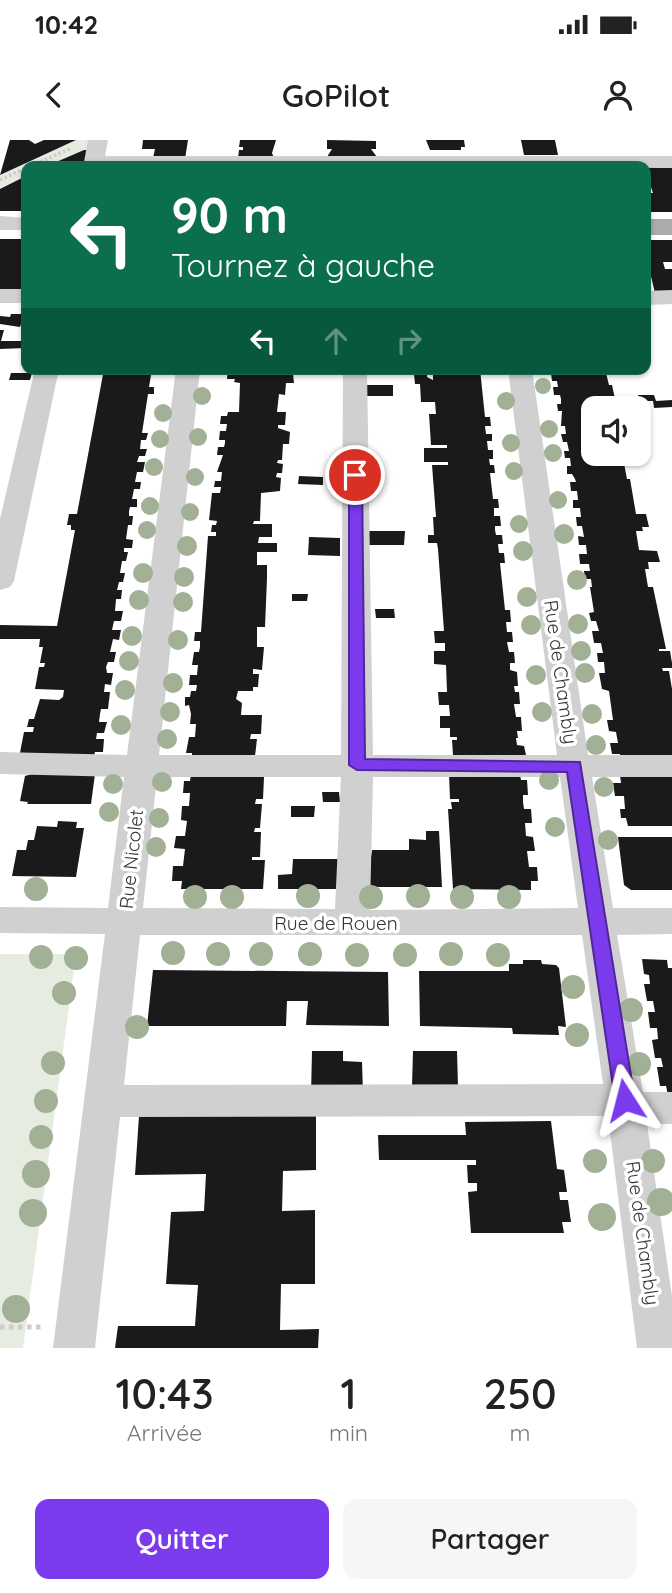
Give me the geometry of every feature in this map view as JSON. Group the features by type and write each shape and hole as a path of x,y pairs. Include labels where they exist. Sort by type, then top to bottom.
{"main road":[{"path":"651,227 672,227"}],"street":[{"path":"213,161 216,140"},
{"path":"491,140 494,161"},
{"path":"88,143 94,161"},
{"path":"651,162 672,162"},
{"path":"0,223 21,224"},
{"path":"0,296 21,296"},
{"path":"661,298 672,322"},
{"path":"0,581 46,375"},
{"name":"Rue Nicolet","path":"74,1348 187,375"},
{"path":"352,923 357,765 355,375"},
{"name":"Rue de Chambly","path":"521,375 574,766 626,1104 658,1348"},
{"path":"0,763 141,766 672,766"},
{"name":"Rue de Rouen","path":"0,920 352,923 672,921"},
{"path":"104,1101 626,1104 672,1108"}],"path":[{"path":"43,161 88,143"},
{"path":"0,180 21,171"},
{"path":"0,1327 41,1327"}],"shaded area":[{"path":"76,140 93,140 92,147 60,161 30,161"},
{"path":"21,165 21,179 0,189 0,175"},
{"path":"0,954 76,954 23,1348 0,1348"}],"building":[{"path":"10,140 29,140 35,144 44,140 76,140 30,161 21,161 21,165 0,175"},
{"path":"143,140 188,140 185,159 153,158 155,149 142,149"},
{"path":"240,140 276,140 272,153 274,158 238,158 239,150 243,150 243,147 239,147"},
{"path":"327,140 376,141 376,149 371,149 377,157 327,157 332,149 327,149"},
{"path":"426,140 464,140 465,147 461,147 461,150 430,150"},
{"path":"521,140 555,140 558,155 524,155"},
{"path":"84,150 90,150 87,161 59,161"},
{"path":"651,166 672,166 672,212 651,212"},
{"path":"21,178 21,211 0,211 0,189"},
{"path":"0,239 21,239 21,292 0,292"},
{"path":"651,240 672,240 672,262 663,262 665,269 672,269 672,293 655,293 651,276"},
{"path":"11,314 21,314 20,327 0,324 0,316 10,317"},
{"path":"0,330 4,330 1,341 21,341 21,348 0,349"},
{"path":"11,373 31,375 30,380 9,380"},
{"path":"103,375 151,375 149,387 154,387 154,394 148,394 142,433 148,433 146,440 141,440 140,449 147,449 145,456 139,456 137,462 145,462 143,472 137,472 135,482 141,482 140,489 134,489 132,499 137,499 137,507 130,507 129,511 129,516 133,516 132,525 128,525 126,539 133,540 132,548 124,548 124,552 128,552 126,561 122,561 120,573 125,573 117,590 122,590 121,599 116,599 115,611 123,611 121,621 114,621 112,630 121,630 119,640 113,639 110,652 116,652 114,662 108,662 106,667 107,673 113,673 111,685 105,684 104,692 110,692 108,709 101,709 99,722 107,722 104,733 97,733 96,739 104,739 103,752 95,752 93,759 19,758 24,732 33,732 34,727 27,727 29,719 34,719 40,699 59,700 63,697 64,690 35,689 39,667 44,667 45,663 40,663 43,647 39,647 40,639 0,639 0,625 57,626 75,530 71,530 71,525 67,525 69,514 77,514"},
{"path":"227,375 293,375 294,383 286,383 285,395 279,394 277,412 286,412 285,425 278,425 278,428 290,432 289,444 283,444 282,460 277,463 283,464 282,473 277,473 276,477 281,478 280,491 261,493 260,521 254,521 253,524 272,524 272,537 259,537 258,543 277,543 277,552 257,552 257,565 267,565 265,627 257,627 257,647 264,647 262,670 253,669 253,674 259,674 258,687 253,687 253,691 238,691 236,699 242,703 241,715 262,715 261,734 251,734 250,739 257,739 255,756 192,759 192,753 186,753 189,737 195,737 196,724 190,724 191,714 189,705 185,706 185,697 190,697 191,691 196,691 197,685 189,685 190,675 197,675 198,665 192,665 194,652 199,652 200,647 200,641 194,641 195,632 201,632 208,536 216,536 216,532 211,532 212,525 216,525 217,521 209,520 212,493 220,493 221,487 214,487 215,481 221,481 222,472 217,472 223,455 217,455 218,447 224,447 225,443 225,440 219,440 220,431 226,431 227,424 220,424 221,416 227,416 228,412 239,412 240,383 234,382 235,379 227,379"},
{"path":"414,375 427,375 433,380 433,375 481,375 485,417 490,417 491,426 485,426 486,434 492,434 492,441 487,441 488,450 493,450 493,459 489,459 490,465 494,465 495,473 490,473 493,499 498,499 499,508 494,508 494,516 500,516 501,526 495,526 495,530 496,535 502,535 503,544 498,544 499,553 504,553 505,563 500,563 505,610 510,610 511,622 506,622 507,632 512,632 513,642 507,642 509,652 514,652 515,663 510,663 510,670 517,672 518,686 514,686 515,692 519,692 520,704 514,704 516,717 521,717 522,731 517,731 516,738 517,745 524,746 526,755 518,755 519,760 453,755 452,740 457,740 457,737 450,737 450,728 440,728 440,716 450,716 449,705 439,705 438,692 447,692 446,665 434,664 434,651 445,651 445,643 435,643 434,631 444,631 437,543 428,543 428,535 434,535 433,517 436,517 432,465 448,465 448,462 424,462 424,448 447,448 447,445 431,445 429,414 436,414 435,402 421,402 420,384 415,384"},
{"path":"551,375 606,375 609,385 612,385 614,396 581,396 581,466 624,466 627,479 630,479 636,514 646,514 649,527 636,531 639,550 657,551 660,562 648,562 649,569 645,569 648,587 653,587 666,649 659,651 670,651 672,663 672,668 662,668 663,671 669,671 672,689 672,761 621,761 620,754 612,754 610,743 618,743 616,732 609,731 607,720 613,720 609,691 602,689 599,673 605,673 604,662 598,662 597,653 603,653 601,643 594,643 592,631 599,631 596,621 591,621 589,613 594,612 592,587 591,579 585,579 584,571 590,571 589,564 580,564 579,554 587,554 586,545 579,545 578,536 584,537 582,526 577,526 576,517 581,517 580,508 573,508 573,500 578,500 577,491 571,491 570,482 576,482 572,474 567,474 567,466 571,466 570,458 565,458 564,451 569,451 567,442 563,442 561,434 566,434 565,426 561,426 562,411 558,411 557,404 561,404 561,399 560,395 554,395 553,387 558,387 557,381 552,381"},
{"path":"367,385 393,385 393,396 367,396"},
{"path":"654,395 656,401 672,400 672,407 654,408 651,396 638,396"},
{"path":"299,476 323,477 323,485 298,484"},
{"path":"369,531 405,531 404,545 369,545"},
{"path":"309,537 340,538 340,556 308,555"},
{"path":"292,594 308,594 307,601 292,601"},
{"path":"375,609 394,609 395,618 376,618"},
{"path":"95,774 91,804 27,804 28,802 20,801 25,776"},
{"path":"191,774 264,777 263,799 256,799 255,804 262,804 260,828 255,828 254,832 261,832 260,857 252,857 252,860 265,860 263,889 181,889 182,881 172,881 173,866 183,866 185,849 174,848 176,836 185,836 187,821 181,820 182,806 189,806 190,793 183,793 184,781 190,781"},
{"path":"449,774 520,775 521,780 527,780 528,795 523,795 523,802 524,809 531,809 532,823 525,823 526,836 533,837 535,851 527,851 529,867 537,867 538,881 531,881 531,890 453,889 448,809 452,809 451,802 459,802 459,799 450,799"},
{"path":"620,775 672,776 672,826 628,826 626,818 621,818 620,809 625,809 624,796 615,796 613,783 621,783"},
{"path":"322,792 339,792 340,802 323,802"},
{"path":"291,806 315,806 314,817 291,817"},
{"path":"58,821 77,822 76,828 84,828 76,877 12,876 17,850 26,850 28,840 34,840 37,826 57,827"},
{"path":"426,831 439,831 442,887 362,887 362,857 371,857 372,850 409,850 409,839 426,840"},
{"path":"618,837 672,837 672,890 631,890 624,885"},
{"path":"293,859 338,859 338,889 278,889 278,875 292,874"},
{"path":"642,959 667,960 668,968 672,968 672,1100 669,1100 666,1086 660,1086 657,1067 663,1067 661,1058 655,1058 652,1040 658,1039 657,1028 650,1028 648,1012 655,1012 653,1001 647,1001 644,984 650,984 649,975 644,974"},
{"path":"523,960 541,960 542,964 556,965 559,968 566,1027 558,1026 559,1035 513,1034 512,1028 420,1026 419,971 509,971 509,964 523,964"},
{"path":"153,970 388,972 389,1026 306,1025 308,1001 287,1001 286,1026 147,1026"},
{"path":"312,1051 343,1051 343,1061 362,1062 363,1092 311,1095"},
{"path":"413,1051 457,1051 458,1087 412,1086"},
{"path":"316,1112 316,1170 283,1171 282,1211 315,1210 315,1284 281,1284 280,1330 319,1329 318,1348 115,1348 118,1326 195,1326 198,1285 166,1284 171,1212 204,1211 206,1174 135,1175 139,1116"},
{"path":"551,1121 557,1169 564,1170 567,1192 559,1192 560,1200 568,1200 571,1222 562,1222 564,1233 471,1233 468,1192 477,1191 477,1183 468,1183 467,1165 476,1165 476,1160 379,1160 378,1135 466,1135 465,1122"}],"route":[{"path":"355,475 357,765 574,766 625,1100"}]}
